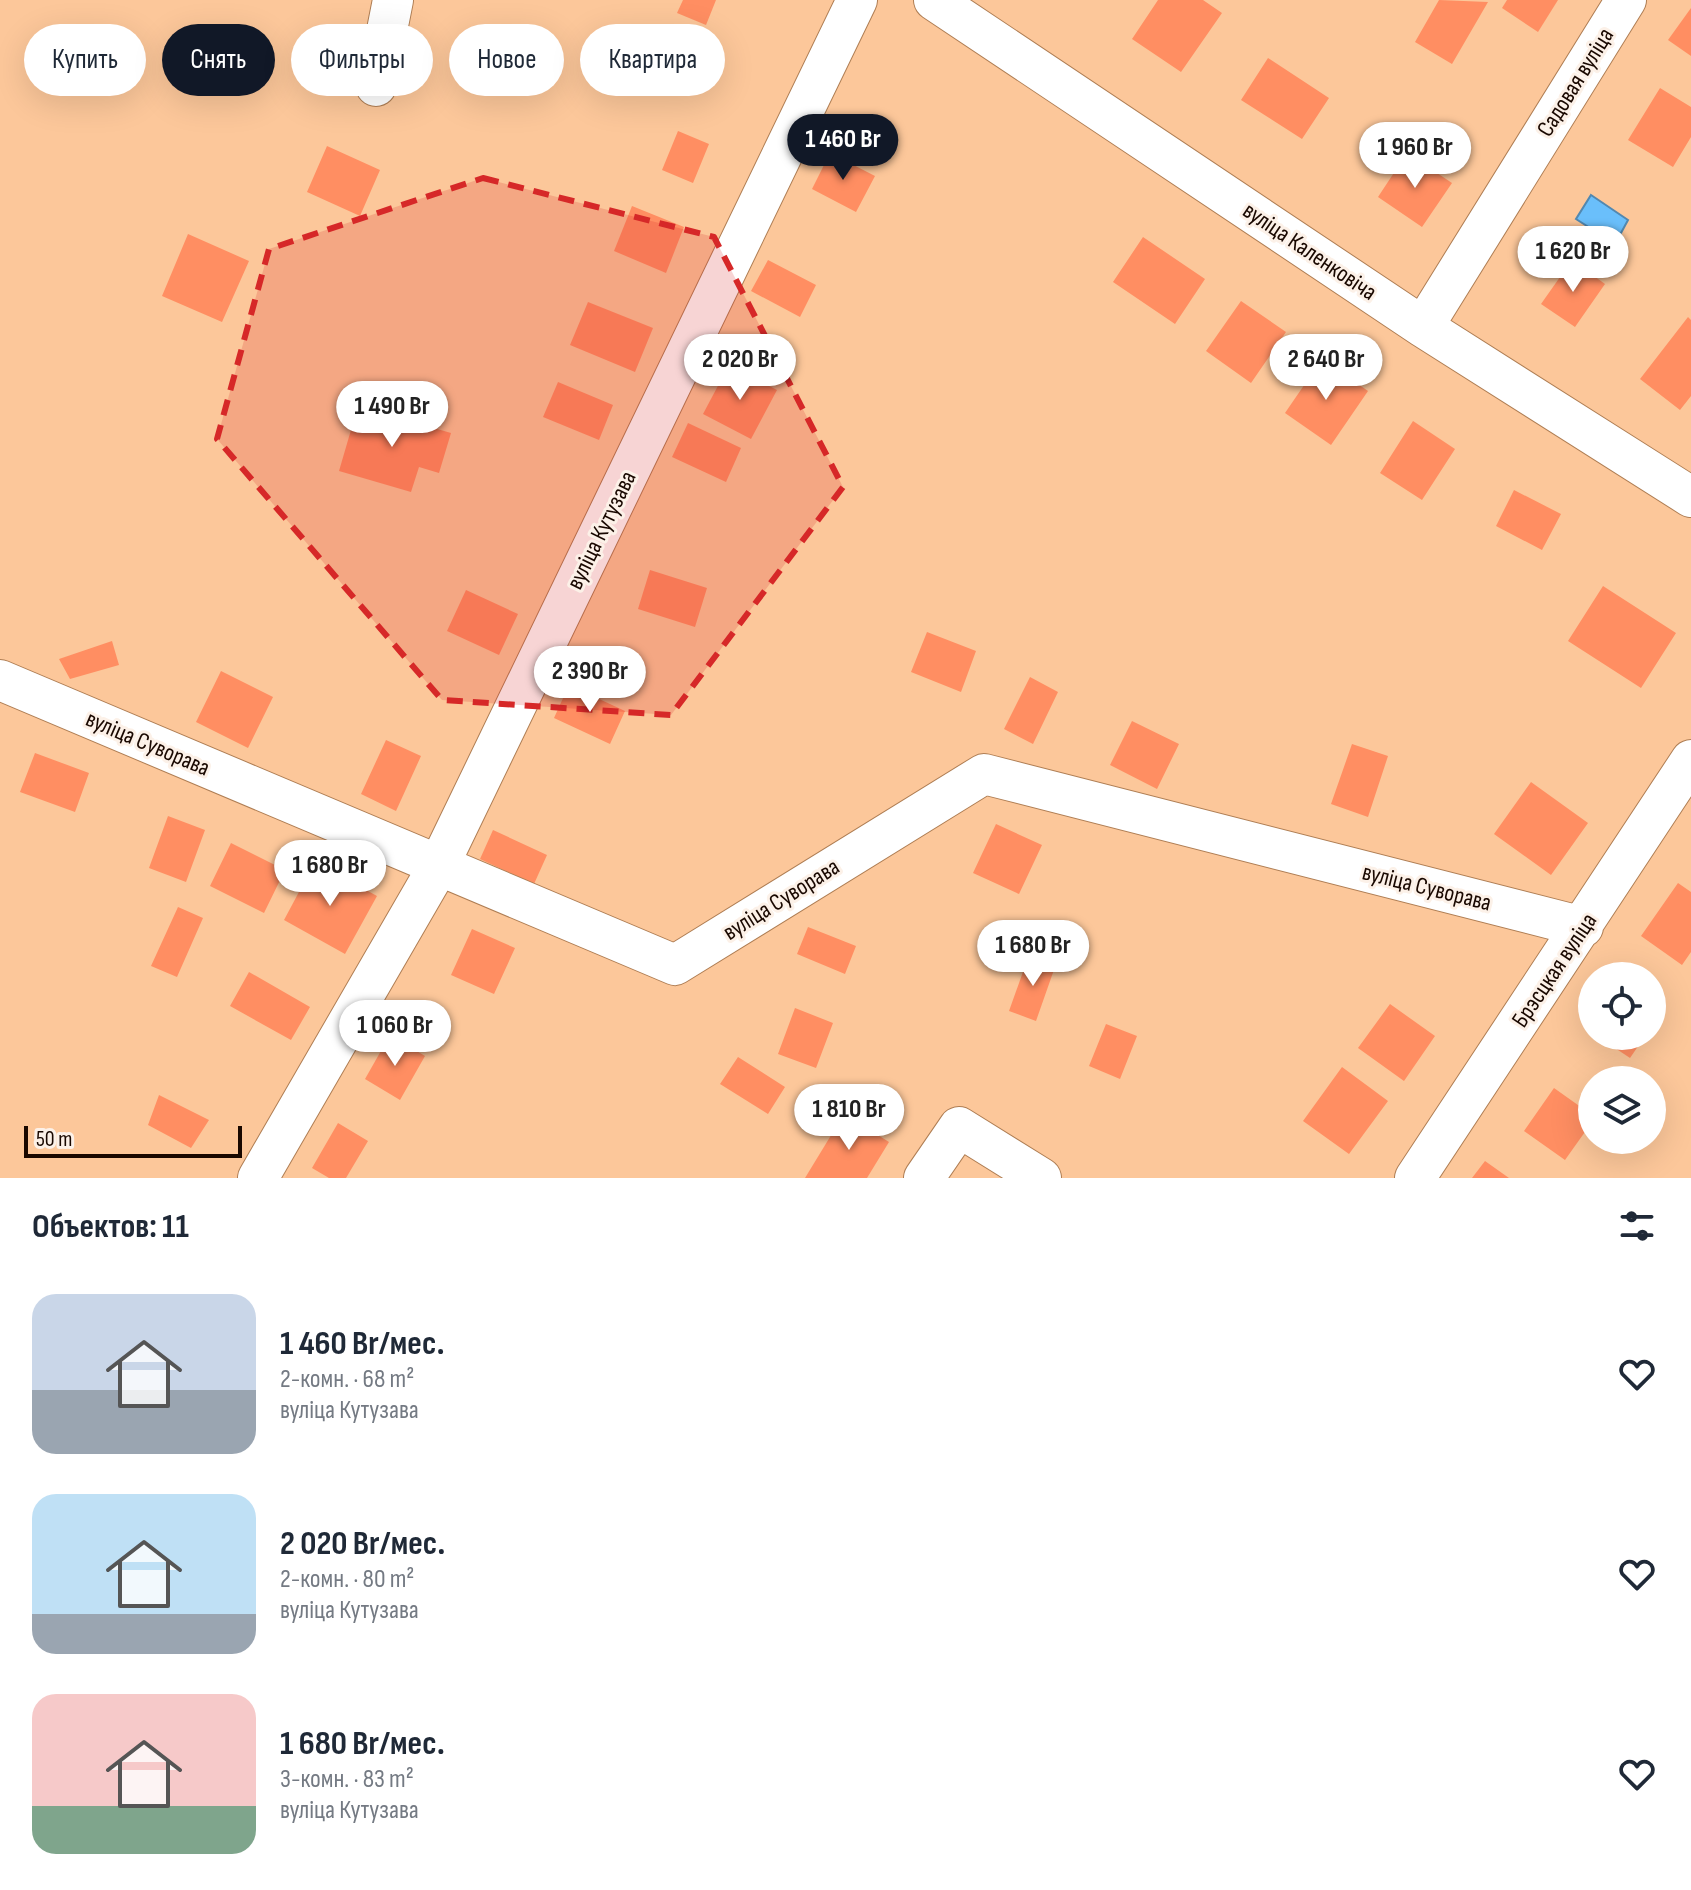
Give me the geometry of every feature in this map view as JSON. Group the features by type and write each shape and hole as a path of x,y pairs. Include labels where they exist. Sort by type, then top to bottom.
{"street":[{"path":"388,24 393,0"},
{"name":"вуліца Кутузава","path":"258,1178 438,867 857,0"},
{"name":"вуліца Каленковіча","path":"934,0 1423,327 1691,497"},
{"name":"Садовая вуліца","path":"1423,327 1626,0"},
{"name":"вуліца Суворава","path":"0,680 675,965 984,774 1583,927"},
{"name":"Брэсцкая вуліца","path":"1415,1178 1691,760"},
{"path":"924,1178 959,1127 1041,1178"}],"highlighted area":[{"path":"483,178 714,237 843,487 671,715 442,700 217,439 269,249"}],"water":[{"path":"1591,195 1628,220 1615,244 1576,219"}],"building":[{"path":"683,0 716,0 706,24 677,13"},
{"path":"1158,0 1203,0 1222,13 1181,72 1132,39"},
{"path":"1439,0 1488,2 1452,64 1415,42"},
{"path":"1507,0 1558,0 1538,32 1502,8"},
{"path":"1691,8 1691,56 1668,40"},
{"path":"1268,58 1329,98 1302,139 1241,100"},
{"path":"1660,88 1691,107 1691,137 1673,167 1628,140"},
{"path":"678,131 709,144 693,183 662,170"},
{"path":"327,146 380,170 360,216 307,192"},
{"path":"830,153 875,176 856,212 812,189"},
{"path":"1407,153 1452,183 1422,227 1378,197"},
{"path":"632,206 684,227 666,273 614,251"},
{"path":"188,234 249,261 222,322 162,296"},
{"path":"1143,237 1205,279 1175,324 1113,282"},
{"path":"768,260 816,285 800,317 751,291"},
{"path":"1572,260 1605,284 1575,327 1541,304"},
{"path":"1241,301 1286,332 1251,383 1206,351"},
{"path":"588,302 653,328 635,372 570,345"},
{"path":"1688,317 1691,320 1691,396 1680,410 1640,379"},
{"path":"1322,359 1368,391 1331,445 1285,413"},
{"path":"729,365 777,390 751,439 703,414"},
{"path":"558,382 613,405 599,440 543,417"},
{"path":"358,406 451,433 439,473 419,467 411,492 339,471"},
{"path":"1413,421 1455,449 1422,500 1380,473"},
{"path":"688,423 741,448 726,482 672,457"},
{"path":"1514,490 1561,514 1542,550 1496,526"},
{"path":"650,570 707,588 695,627 638,609"},
{"path":"1603,586 1676,633 1641,688 1568,641"},
{"path":"466,590 518,614 499,655 447,631"},
{"path":"927,632 976,651 961,692 911,672"},
{"path":"112,641 119,665 70,679 59,659"},
{"path":"221,671 273,697 248,748 196,722"},
{"path":"1030,677 1058,692 1033,744 1004,729"},
{"path":"569,685 625,711 610,744 554,718"},
{"path":"1132,721 1179,744 1157,789 1110,765"},
{"path":"386,740 421,756 396,811 361,794"},
{"path":"1352,744 1388,756 1368,817 1331,804"},
{"path":"35,753 89,773 75,812 20,792"},
{"path":"1531,782 1588,823 1551,875 1494,834"},
{"path":"168,816 205,830 186,882 149,868"},
{"path":"996,824 1042,845 1019,894 973,873"},
{"path":"493,830 547,855 534,884 480,859"},
{"path":"231,843 285,870 264,913 210,886"},
{"path":"315,862 377,896 345,954 284,920"},
{"path":"1678,883 1691,892 1691,952 1682,965 1641,936"},
{"path":"178,907 203,918 177,977 151,966"},
{"path":"808,927 856,946 845,974 797,954"},
{"path":"472,929 515,948 494,994 451,975"},
{"path":"1029,955 1056,964 1036,1021 1009,1011"},
{"path":"249,972 310,1007 291,1040 230,1006"},
{"path":"1390,1004 1435,1036 1404,1081 1358,1048"},
{"path":"795,1008 833,1023 816,1068 778,1054"},
{"path":"1106,1024 1137,1036 1120,1079 1089,1066"},
{"path":"390,1035 425,1056 400,1100 365,1079"},
{"path":"1618,1050 1635,1050 1630,1058"},
{"path":"738,1057 785,1087 768,1114 720,1084"},
{"path":"1342,1067 1388,1101 1349,1154 1303,1121"},
{"path":"1554,1088 1578,1105 1578,1142 1565,1160 1524,1131"},
{"path":"159,1095 209,1120 191,1148 148,1125"},
{"path":"844,1114 889,1142 867,1178 805,1178"},
{"path":"338,1123 368,1141 346,1178 329,1178 312,1168"},
{"path":"1485,1161 1509,1178 1472,1178"}]}
